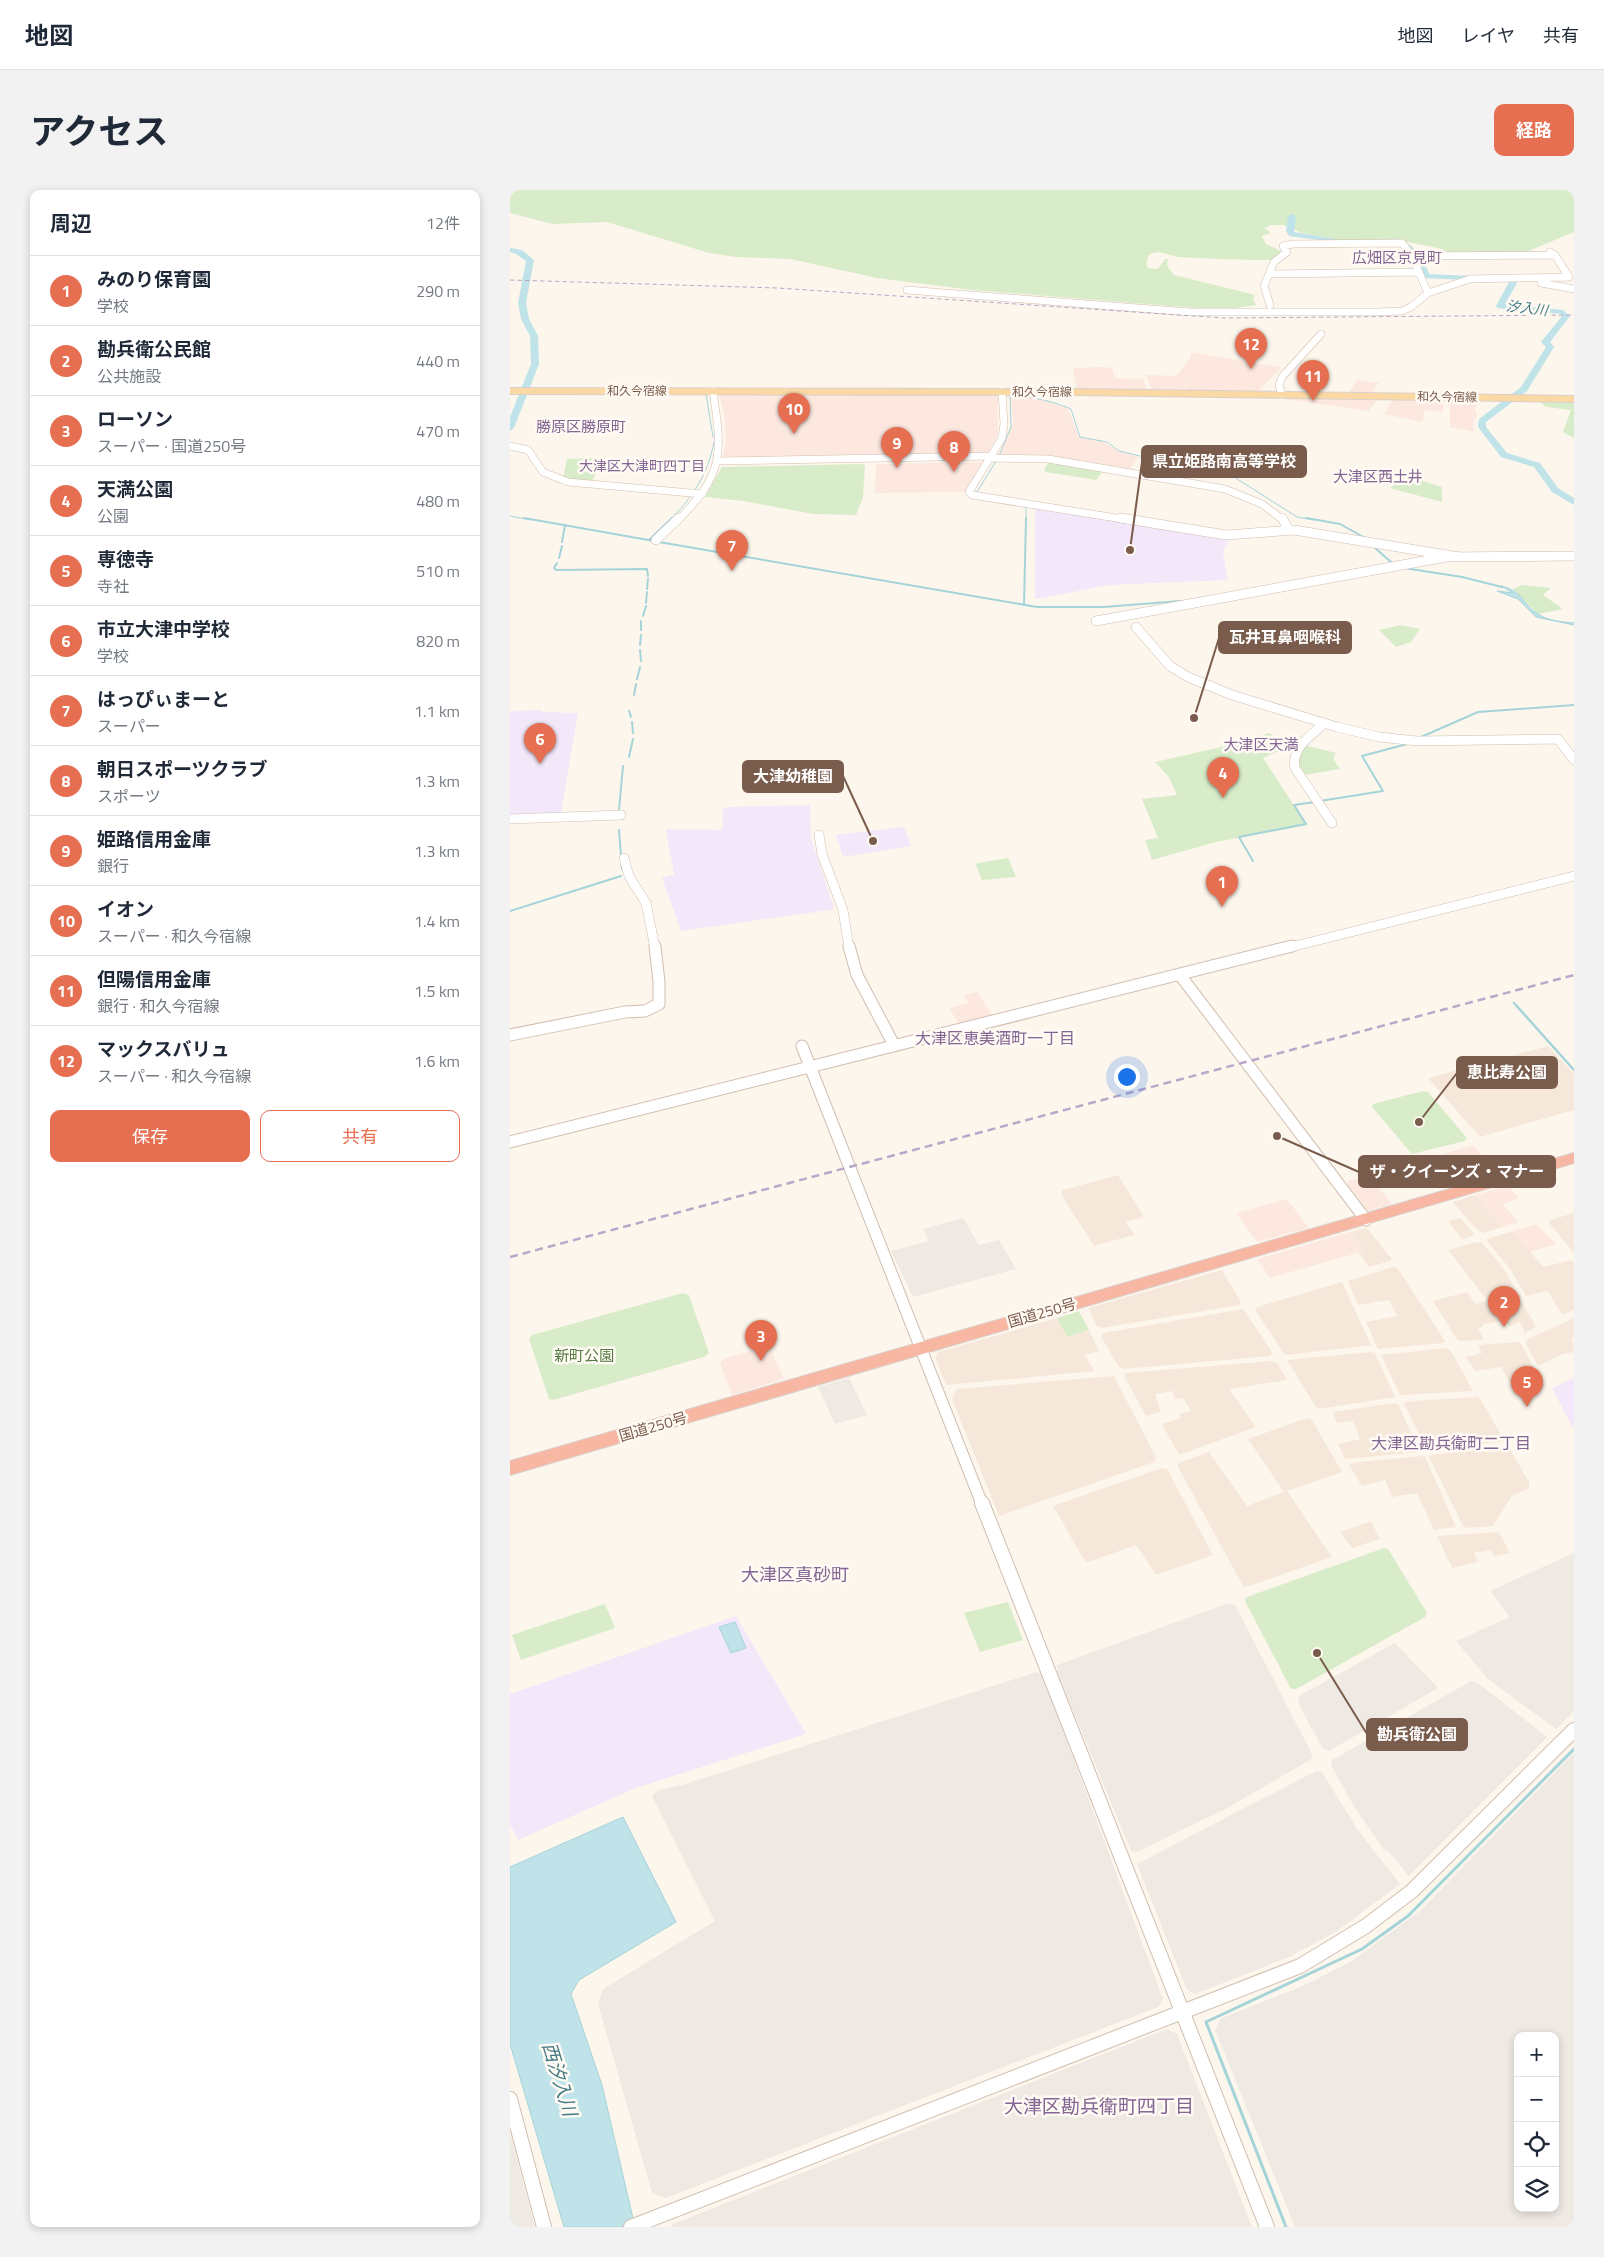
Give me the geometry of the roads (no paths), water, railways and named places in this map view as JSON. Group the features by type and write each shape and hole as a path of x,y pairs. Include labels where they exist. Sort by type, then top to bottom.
{"highway":[{"name":"国道250号","path":"510,1468 1574,1158"}],"main road":[{"name":"和久今宿線","path":"514,391 1002,392 1574,399"}],"street":[{"path":"1270,305 1264,286 1271,274 1274,262 1287,252 1283,246 1292,244 1396,242 1406,246 1428,293"},
{"path":"907,290 1181,312 1402,311 1411,307 1428,293 1476,278 1569,277 1555,255 1548,250"},
{"path":"1412,256 1555,255"},
{"path":"1271,274 1419,272"},
{"path":"1524,278 1531,282 1574,289"},
{"path":"1282,395 1279,385 1282,377 1320,334"},
{"path":"656,540 702,494 714,475 720,439 713,391"},
{"path":"1002,392 1003,434 969,492 972,495 1226,535 1250,535 1288,530 1459,557"},
{"path":"510,446 528,450 542,472 568,482 702,494"},
{"path":"717,463 990,458 1048,459 1243,494 1277,515 1286,524 1288,530"},
{"path":"1096,621 1441,558 1574,556"},
{"path":"1136,627 1170,666 1188,678 1232,695 1324,724 1379,737 1407,741 1558,739 1574,760"},
{"path":"1324,724 1296,751 1292,759 1295,768 1332,823"},
{"path":"510,819 621,815"},
{"path":"819,835 822,854 843,910 850,954 857,975 894,1045"},
{"path":"510,1035 624,1012 645,1011 659,1004 656,950 651,929 643,896 626,872 624,858"},
{"path":"510,1142 1574,876"},
{"path":"1180,975 1366,1220"},
{"path":"802,1046 1267,2227"},
{"path":"631,2227 1300,1966 1366,1926 1412,1891 1574,1730"},
{"path":"510,2099 544,2227"}],"water":[{"path":"1501,586 1514,591 1533,610 1542,616 1556,621 1574,623 1574,625 1536,617 1518,599 1497,591 1513,593"},
{"path":"735,1622 746,1648 731,1653 719,1627"},
{"path":"623,1817 676,1922 579,1980 571,1994 602,2085 635,2227 564,2227 510,2044 510,1867"}],"waterway":[{"name":"汐入川","path":"1292,216 1290,231 1292,234 1348,242"},
{"name":"汐入川","path":"1394,241 1401,242 1415,253 1426,276 1478,280 1512,280 1513,283 1500,306 1563,312 1566,316 1553,335 1545,342 1550,347 1524,389 1482,421 1482,427 1504,455 1537,465 1555,490 1574,502"},
{"name":"西汐入川","path":"510,250 519,252 530,260 522,303 525,319 534,336 535,364 510,428"},
{"path":"521,394 706,394"},
{"path":"706,394 713,437"},
{"path":"760,394 902,395"},
{"path":"993,395 1010,396"},
{"path":"999,456 1011,427 1010,396"},
{"path":"1010,396 1052,402 1071,409 1080,437 1107,442 1119,451 1148,458 1166,466 1188,470 1211,469 1231,475 1297,517 1314,520"},
{"path":"671,519 686,503 704,475 714,442"},
{"path":"979,494 977,492 996,461"},
{"path":"990,495 1023,501"},
{"path":"1026,506 1026,518"},
{"path":"510,516 531,520"},
{"path":"524,518 565,525"},
{"path":"1024,605 1026,518"},
{"path":"1306,518 1340,524 1367,539"},
{"path":"649,540 671,519"},
{"path":"562,542 565,525"},
{"path":"565,525 654,541"},
{"path":"659,542 1024,605"},
{"path":"559,558 562,546"},
{"path":"1374,547 1392,563"},
{"path":"557,563 554,568 556,570 647,569 648,576"},
{"path":"1404,568 1462,577 1502,587"},
{"path":"647,589 648,579"},
{"path":"646,603 647,592"},
{"path":"1024,605 1037,607 1104,607 1180,601"},
{"path":"643,616 646,606"},
{"path":"641,621 641,630"},
{"path":"640,645 641,635"},
{"path":"640,650 641,661"},
{"path":"637,679 640,667"},
{"path":"634,695 636,684"},
{"path":"1421,737 1478,712 1574,705"},
{"path":"629,711 631,717"},
{"path":"632,722 633,733"},
{"path":"629,757 633,739"},
{"path":"1320,801 1383,791 1362,756 1407,744"},
{"path":"619,810 623,766"},
{"path":"1253,861 1239,837 1306,824 1294,805 1315,802"},
{"path":"619,830 622,869"},
{"path":"510,911 621,876"},
{"path":"1514,1003 1574,1070"},
{"path":"1286,2227 1206,2022 1362,1949 1408,1916 1574,1749"}],"railway":[{"path":"510,280 778,288 1224,318 1574,315"},
{"path":"510,1257 1574,975"}],"place":[{"name":"マックスバリュ","path":"1251,369"},
{"name":"但陽信用金庫","path":"1313,401"},
{"name":"イオン","path":"794,434"},
{"name":"姫路信用金庫","path":"897,468"},
{"name":"朝日スポーツクラブ","path":"954,472"},
{"name":"県立姫路南高等学校","path":"1130,550"},
{"name":"はっぴぃまーと","path":"732,571"},
{"name":"瓦井耳鼻咽喉科","path":"1194,718"},
{"name":"市立大津中学校","path":"540,764"},
{"name":"天満公園","path":"1223,798"},
{"name":"大津幼稚園","path":"873,841"},
{"name":"みのり保育園","path":"1222,907"},
{"name":"恵比寿公園","path":"1419,1122"},
{"name":"ザ・クイーンズ・マナー","path":"1277,1136"},
{"name":"勘兵衛公民館","path":"1504,1327"},
{"name":"ローソン","path":"761,1361"},
{"name":"専徳寺","path":"1527,1407"},
{"name":"勘兵衛公園","path":"1317,1653"}],"district":[{"name":"広畑区京見町","path":"1397,258"},
{"name":"勝原区勝原町","path":"581,427"},
{"name":"大津区大津町四丁目","path":"642,466"},
{"name":"大津区西土井","path":"1378,477"},
{"name":"大津区天満","path":"1261,745"},
{"name":"大津区恵美酒町一丁目","path":"995,1038"},
{"name":"大津区勘兵衛町二丁目","path":"1451,1443"},
{"name":"大津区真砂町","path":"795,1575"},
{"name":"大津区勘兵衛町四丁目","path":"1099,2106"}],"park label":[{"name":"新町公園","path":"584,1356"}]}
